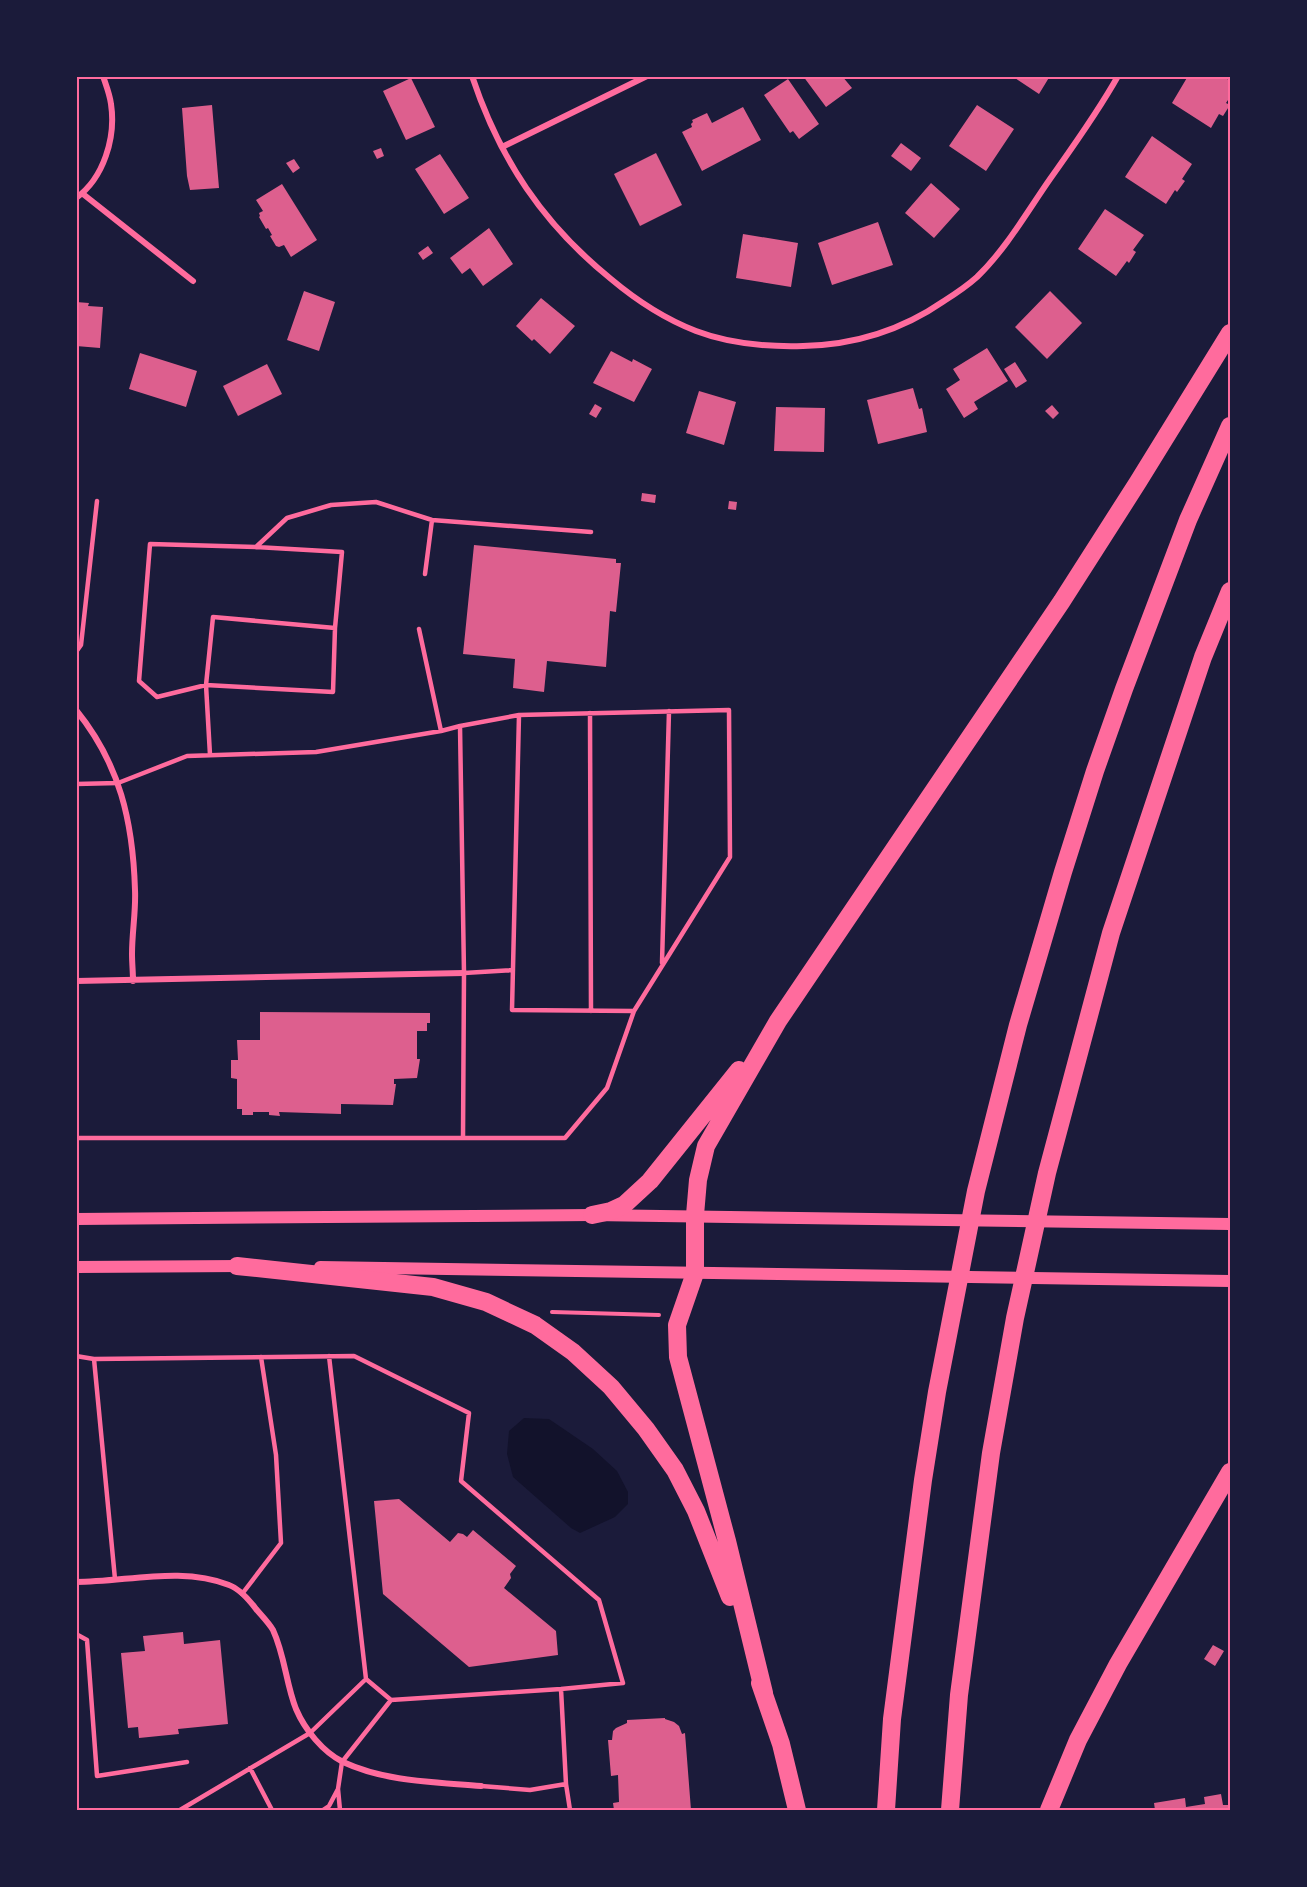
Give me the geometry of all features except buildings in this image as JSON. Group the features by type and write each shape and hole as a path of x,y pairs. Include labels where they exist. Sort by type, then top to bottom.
{"highway":[{"path":"764,1694 678,1357 677,1325 695,1273 695,1215 698,1180 706,1146 778,1021 1062,601 1230,333"},
{"path":"886,1810 892,1719 922,1480 979,1180 1018,1025 1062,872 1095,771 1188,520 1230,426"},
{"path":"950,1810 959,1695 991,1453 1015,1318 1045,1184 1074,1066 1111,933 1203,657 1230,591"},
{"path":"592,1215 624,1205 650,1181 778,1021"},
{"path":"237,1266 433,1287 486,1302 535,1325 573,1352 611,1387 646,1429 675,1470 696,1511 723,1576 781,1744 797,1810"},
{"path":"1049,1810 1078,1740 1118,1664 1230,1472"}],"main road":[{"path":"76,1219 695,1215 1230,1224"},
{"path":"76,1267 237,1266 1230,1281"}],"street":[{"path":"103,76 111,104 112,128 107,150 93,183 80,196 193,281"},
{"path":"472,76 483,109 522,184 554,226 584,257 654,310 696,331 735,342 776,347 820,346 886,332 916,319 945,301 976,277 1000,250 1101,105 1118,76"},
{"path":"502,147 647,76"},
{"path":"76,710 107,755 122,794 131,835 135,922 132,952 133,981"},
{"path":"76,981 464,973"},
{"path":"76,1582 179,1575 211,1579 232,1586 252,1603 272,1628 281,1651 296,1708 310,1733 326,1750 342,1762 381,1776 481,1786"}],"lane":[{"path":"76,652 81,645 97,501"},
{"path":"256,547 287,518 331,505 376,502 432,520 591,532"},
{"path":"425,574 432,520"},
{"path":"150,544 256,547 342,552 335,628 333,692 206,686 157,697 139,681 150,544"},
{"path":"210,755 206,686 213,617 335,628"},
{"path":"419,629 441,731"},
{"path":"76,784 118,783 187,756 316,753 519,715 729,710 730,857 634,1011 607,1088 565,1138 76,1138"},
{"path":"662,966 669,711"},
{"path":"590,713 591,1011"},
{"path":"519,715 512,1010 634,1011"},
{"path":"460,726 464,973 463,1138"},
{"path":"464,973 513,970"},
{"path":"76,1356 94,1359 329,1356 354,1356 469,1413 461,1481 599,1600 622,1683 391,1700 366,1679 329,1356"},
{"path":"242,1594 281,1543 276,1455 261,1357"},
{"path":"94,1359 115,1579"},
{"path":"76,1634 87,1640 97,1776 187,1762"},
{"path":"180,1810 310,1733 366,1679"},
{"path":"561,1689 566,1784 570,1810"},
{"path":"340,1810 338,1789 342,1762 391,1700"},
{"path":"250,1768 272,1810"},
{"path":"481,1786 530,1790 566,1784"},
{"path":"324,1810 329,1806 338,1789"}],"path":[{"path":"547,1312 669,1315"}],"shaded area":[{"path":"524,1418 549,1419 593,1449 617,1471 628,1492 628,1504 615,1517 580,1533 571,1528 513,1477 507,1454 509,1431"}]}
